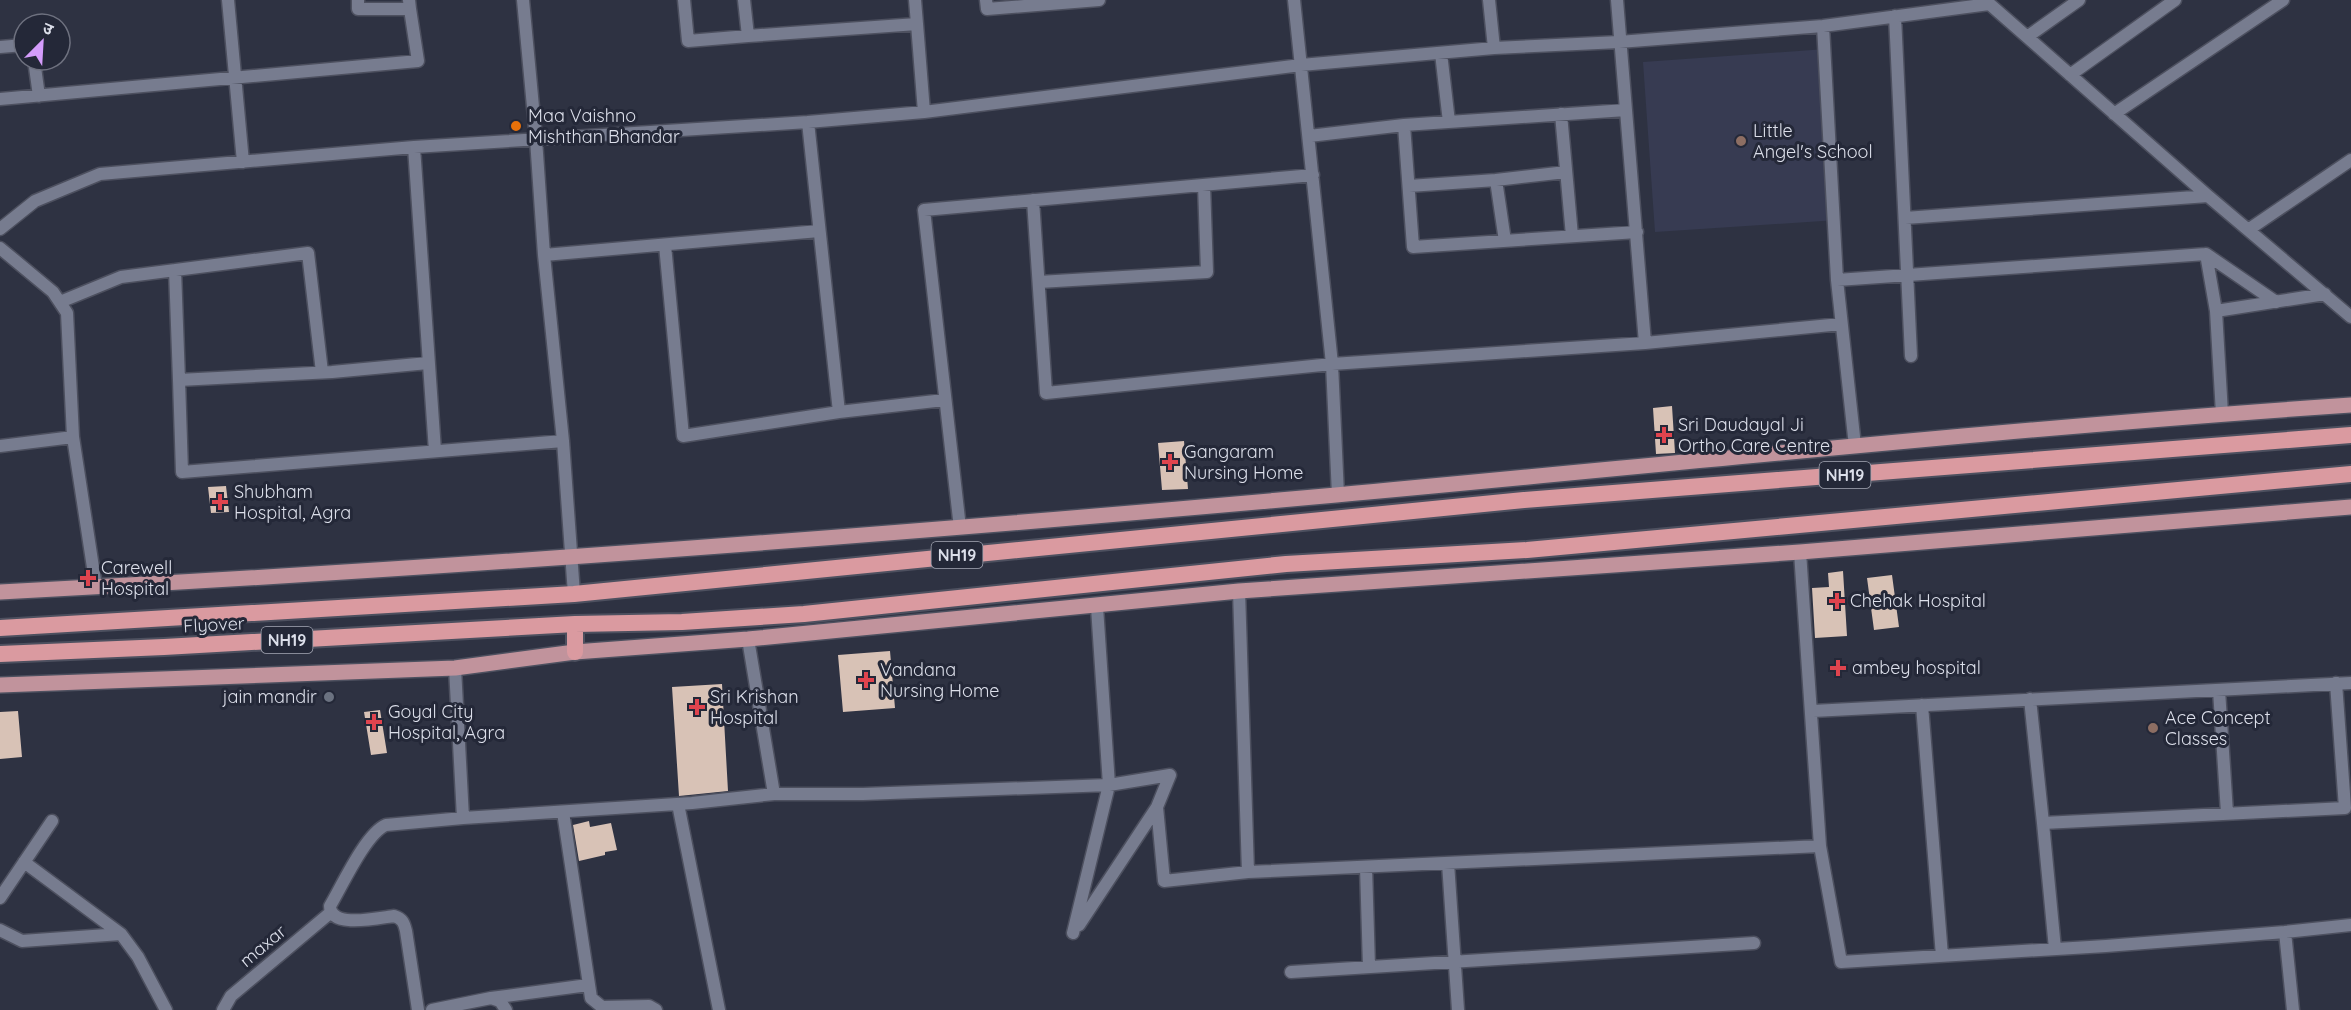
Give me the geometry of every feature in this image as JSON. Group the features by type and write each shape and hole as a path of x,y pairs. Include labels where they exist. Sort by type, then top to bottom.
{"highway":[{"name":"NH19","path":"574,594 1524,500 2351,435"},
{"name":"NH19","path":"575,624 682,622 804,614 1286,564 1527,550 2351,474"},
{"name":"Flyover","path":"0,628 574,594"},
{"name":"Flyover","path":"0,654 575,624"},
{"path":"575,624 575,652"}],"main road":[{"path":"0,592 572,557 960,528 1855,446 2351,405"},
{"path":"0,685 455,668 575,652 748,639 1097,607 1239,591 1800,552 2351,507"}],"street":[{"path":"228,0 243,162"},
{"path":"0,99 418,61 410,4 358,9 358,0"},
{"path":"523,0 536,139 543,255 563,441 574,594"},
{"path":"684,0 688,41 917,24"},
{"path":"744,0 748,36"},
{"path":"915,0 924,112"},
{"path":"986,0 987,9 1099,0"},
{"path":"1294,0 1332,364 1338,495"},
{"path":"1489,0 1494,48"},
{"path":"1617,0 1645,343"},
{"path":"2027,37 2079,0"},
{"path":"2070,75 2175,0"},
{"path":"2114,114 2283,0"},
{"path":"0,229 34,201 100,174 414,147 808,122 924,112 1301,65 1494,48 1619,42 1823,26 1987,2 2208,196 2351,316"},
{"path":"1895,16 1911,356"},
{"path":"1823,26 1841,324 1855,446"},
{"path":"1441,53 1449,122"},
{"path":"36,72 39,96"},
{"path":"1309,136 1404,125 1626,110"},
{"path":"1560,114 1572,236"},
{"path":"808,122 839,411"},
{"path":"1404,125 1413,247 1637,232"},
{"path":"414,147 435,451"},
{"path":"2248,230 2351,160"},
{"path":"1409,186 1566,172"},
{"path":"960,528 924,210 1313,175"},
{"path":"1496,180 1505,241"},
{"path":"1039,282 1207,272 1204,185"},
{"path":"1905,218 2208,196"},
{"path":"1033,200 1047,393 1332,364 1645,343 1841,324"},
{"path":"543,255 819,231"},
{"path":"666,245 683,436 839,411 944,400"},
{"path":"0,248 53,292 67,313 74,437 96,587"},
{"path":"60,302 121,277 308,253 322,372"},
{"path":"1838,280 2206,254 2276,302"},
{"path":"2206,254 2216,311 2222,414"},
{"path":"176,270 182,472 563,441"},
{"path":"2216,311 2325,294"},
{"path":"179,380 428,363"},
{"path":"0,446 74,437"},
{"path":"1800,552 1813,711 1820,846 1841,962 2055,949 2351,925"},
{"path":"1239,591 1248,872"},
{"path":"418,1010 406,931 400,918 342,920 334,918 330,913 330,906 370,838 386,825 678,804 774,794 863,794 1109,785 1170,776 1157,807 1073,933 1109,785 1097,607"},
{"path":"748,639 774,794"},
{"path":"455,668 463,818"},
{"path":"2043,823 2344,808 2336,683"},
{"path":"1813,711 2351,683"},
{"path":"2219,690 2227,813"},
{"path":"2030,699 2055,949"},
{"path":"1922,705 1942,956"},
{"path":"678,804 719,1010"},
{"path":"1157,807 1164,881 1248,872 1820,846"},
{"path":"563,812 591,998 602,1007 649,1006 656,1010"},
{"path":"0,898 52,821"},
{"path":"24,862 121,934 138,957 166,1010"},
{"path":"1448,863 1458,1010"},
{"path":"1366,867 1369,967"},
{"name":"maxar","path":"212,1010 225,1006 238,990 330,913"},
{"path":"0,930 22,941 121,934"},
{"path":"2285,932 2293,1010"},
{"path":"1291,972 1754,943"},
{"path":"432,1010 491,998 588,985"},
{"path":"491,998 500,1001 506,1010"}],"shaded area":[{"name":"Little Angel's School","path":"1826,49 1837,220 1655,232 1643,62"}],"building":[{"path":"1672,406 1675,453 1656,454 1653,408"},
{"path":"1184,441 1188,489 1162,490 1158,443"},
{"path":"226,486 229,512 211,513 208,487"},
{"path":"1843,571 1847,636 1815,638 1812,588 1829,587 1828,573"},
{"path":"1892,575 1899,627 1874,630 1867,578"},
{"path":"890,651 895,708 843,712 838,655"},
{"path":"722,684 728,791 679,796 672,687"},
{"path":"380,710 387,753 371,755 364,712"},
{"path":"18,711 22,757 0,759 0,712"},
{"path":"589,821 590,827 611,823 617,850 579,861 573,825"}],"place":[{"name":"Maa Vaishno Mishthan Bhandar","path":"516,126"},
{"name":"Little Angel's School","path":"1741,141"},
{"name":"Sri Daudayal Ji Ortho Care Centre","path":"1664,435"},
{"name":"Gangaram Nursing Home","path":"1170,462"},
{"name":"Shubham Hospital, Agra","path":"220,502"},
{"name":"Carewell Hospital","path":"88,578"},
{"name":"Chehak Hospital","path":"1837,601"},
{"name":"ambey hospital","path":"1838,668"},
{"name":"Vandana Nursing Home","path":"866,680"},
{"name":"jain mandir","path":"329,697"},
{"name":"Sri Krishan Hospital","path":"697,707"},
{"name":"Goyal City Hospital, Agra","path":"374,722"},
{"name":"Ace Concept Classes","path":"2153,728"}]}
